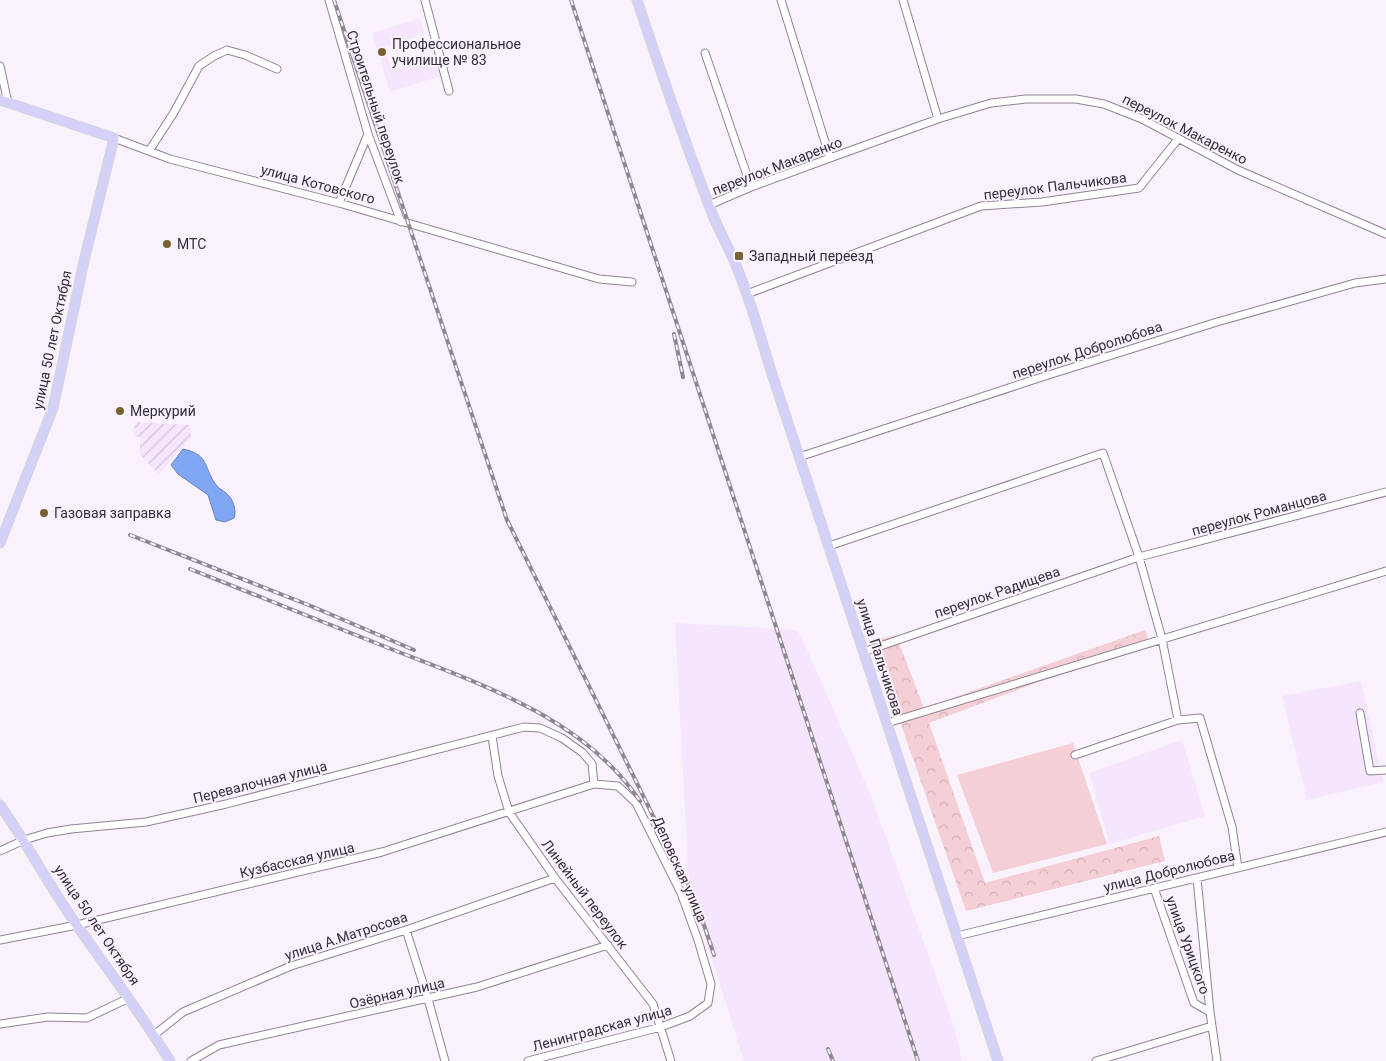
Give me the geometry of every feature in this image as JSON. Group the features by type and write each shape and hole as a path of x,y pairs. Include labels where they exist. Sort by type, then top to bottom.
{"main road":[{"name":"улица Пальчикова","path":"637,0 719,232 734,261 747,294 998,1061"},
{"name":"улица Котовского","path":"4,102 114,138"},
{"name":"улица 50 лет Октября","path":"0,543 53,408 84,261 114,138"},
{"name":"улица 50 лет Октября","path":"0,805 77,925 129,998 170,1061"}],"street":[{"name":"Строительный переулок","path":"329,0 368,134 402,222"},
{"path":"425,0 449,91"},
{"path":"781,0 830,158"},
{"path":"903,0 938,120"},
{"path":"149,151 174,114 199,66 214,56 228,50 277,68"},
{"path":"705,53 751,187"},
{"path":"0,66 4,102"},
{"name":"переулок Макаренко","path":"709,205 751,187 830,158 992,103 1026,99 1076,98 1104,104 1142,119 1238,170 1386,234"},
{"path":"339,203 368,134"},
{"name":"улица Котовского","path":"114,138 170,159 339,203 600,279 632,282"},
{"name":"переулок Пальчикова","path":"747,294 981,206 1042,202 1139,188 1178,139"},
{"name":"переулок Добролюбова","path":"799,457 1217,322 1354,283 1386,279"},
{"path":"829,546 1103,453 1139,557 1162,640 1178,720"},
{"name":"переулок Романцова","path":"1139,557 1386,492"},
{"name":"переулок Радищева","path":"863,652 1139,557"},
{"path":"887,723 1386,571"},
{"path":"1360,713 1370,771 1386,770"},
{"path":"1074,755 1178,720 1200,718 1232,827 1238,868"},
{"name":"Перевалочная улица","path":"0,851 24,840 47,833 155,820 226,804 524,727 540,728 562,738 583,753 592,764 594,784"},
{"name":"Линейный переулок","path":"492,736 498,776 509,812 555,878 653,1004 671,1061"},
{"name":"Деповская улица","path":"594,784 618,786 636,803 681,893 698,940 711,984 708,1003"},
{"name":"Кузбасская улица","path":"0,940 77,925 382,852 594,784"},
{"name":"улица Добролюбова","path":"957,936 1386,832"},
{"name":"улица А.Матросова","path":"154,1035 184,1012 291,966 406,930 555,878"},
{"path":"1197,878 1210,1012"},
{"name":"улица Урицкого","path":"1154,888 1194,1003 1210,1012 1217,1061"},
{"path":"406,930 428,998 445,1061"},
{"name":"Озёрная улица","path":"191,1061 219,1045 477,988 608,945"},
{"path":"0,1024 48,1017 87,1018 129,998"},
{"name":"Ленинградская улица","path":"528,1061 661,1027 690,1016 708,1003"},
{"path":"1096,1061 1212,1026"}],"shaded area":[{"name":"Профессиональное училище № 83","path":"420,18 425,34 384,47 392,71 435,58 441,76 390,92 372,33"},
{"path":"135,422 190,425 191,437 159,474 140,455 140,437 133,436"},
{"path":"675,623 797,630 871,796 954,1026 962,1061 744,1061 689,885"},
{"path":"1361,681 1383,782 1307,800 1282,696"},
{"path":"1182,740 1205,816 1110,844 1089,773"}],"green space":[{"path":"1145,630 1149,641 929,723 985,883 1159,836 1165,861 966,911 872,641 896,635 924,708"},
{"path":"1073,743 1107,844 993,873 957,775"}],"water":[{"path":"183,449 198,455 205,463 217,486 232,501 235,508 234,518 225,522 216,520 208,495 178,474 171,465"}],"railway":[{"path":"334,0 507,520 663,836"},
{"path":"571,0 918,1061"},
{"path":"674,334 683,377"},
{"path":"130,535 311,606 414,650"},
{"path":"190,569 452,673 523,704 556,723 588,745 616,771 640,801"},
{"path":"659,830 684,875 714,955"},
{"path":"828,1049 833,1061"}],"place":[{"name":"Профессиональное училище № 83","path":"382,52"},
{"name":"МТС","path":"167,244"},
{"name":"Западный переезд","path":"739,256"},
{"name":"Меркурий","path":"120,411"},
{"name":"Газовая заправка","path":"44,513"}]}
